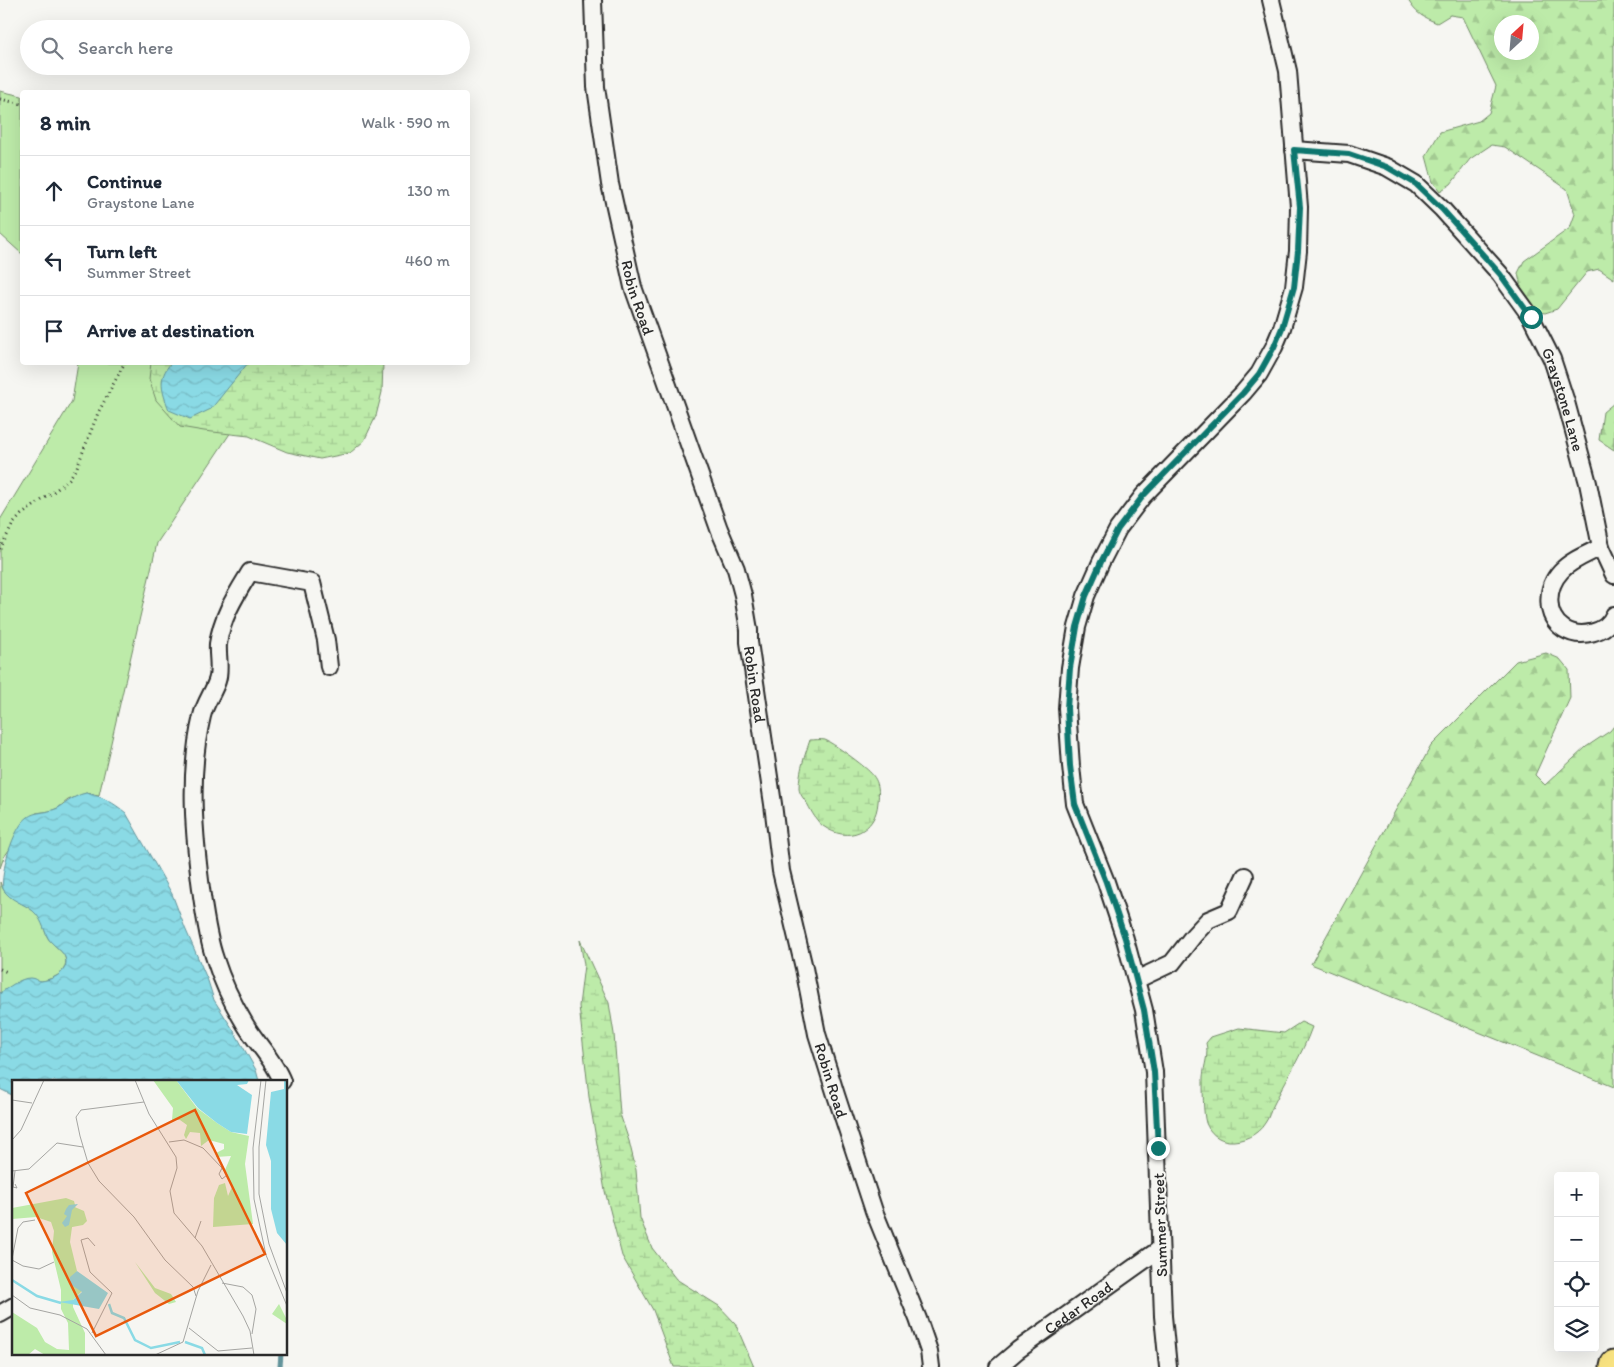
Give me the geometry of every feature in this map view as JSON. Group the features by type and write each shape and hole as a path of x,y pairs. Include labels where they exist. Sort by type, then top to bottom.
{"highway":[{"path":"1613,1367 1614,1363"}],"street":[{"name":"Robin Road","path":"594,0 596,87 610,184 633,287 719,529 736,569 743,594 772,794 781,871 804,968 817,1034 874,1212 918,1319 929,1351 932,1367"},
{"name":"Summer Street","path":"1168,1367 1163,1316 1154,1072 1144,1010 1125,938 1106,882 1075,804 1070,766 1067,708 1070,668 1077,627 1086,596 1118,529 1143,496 1259,374 1282,328 1294,287 1300,207 1288,71 1271,0"},
{"name":"Graystone Lane","path":"1294,150 1349,154 1387,167 1416,184 1442,209 1500,274 1531,317 1552,359 1588,483 1601,547 1614,575"},
{"path":"1601,547 1577,559 1562,570 1551,587 1549,606 1555,620 1565,629 1577,633 1591,633 1607,627 1614,615"},
{"path":"281,1080 270,1060 245,1024 215,958 203,902 195,827 194,769 202,715 218,680 218,644 225,615 250,572 312,583 326,640 329,667"},
{"path":"1136,980 1172,963 1208,920 1229,911 1245,876"},
{"name":"Cedar Road","path":"998,1367 1018,1350 1160,1249"},
{"path":"0,1314 12,1307"}],"path":[{"path":"0,99 20,104"},
{"path":"0,549 13,524 21,515 69,479 77,467 98,414 123,365"},
{"path":"0,969 7,972"}],"green space":[{"path":"1408,0 1614,0 1614,279 1599,269 1587,272 1557,309 1545,313 1533,309 1523,299 1518,273 1524,261 1570,228 1575,214 1567,189 1505,147 1491,145 1470,159 1451,184 1440,191 1433,182 1426,156 1440,132 1479,121 1489,113 1496,86 1463,17 1450,15 1437,23 1414,9"},
{"path":"0,91 20,96 20,252 0,234"},
{"path":"78,365 276,365 157,543 99,795 86,793 68,800 58,808 36,813 4,857 0,868 0,520 72,401"},
{"path":"151,365 383,365 382,392 376,416 364,441 350,453 320,459 287,452 249,436 180,427 156,400 149,379"},
{"path":"1614,403 1614,450 1599,440 1603,412"},
{"path":"1546,653 1560,659 1569,670 1570,698 1535,775 1545,785 1586,747 1610,731 1614,726 1614,1087 1311,964 1431,746 1516,661"},
{"path":"810,740 829,742 860,763 874,777 878,786 878,802 872,821 866,828 851,834 842,834 823,826 816,819 799,790 800,775"},
{"path":"0,882 7,894 39,917 48,938 63,954 66,961 61,973 52,978 7,989 0,993"},
{"path":"580,940 609,1003 614,1034 620,1114 636,1170 640,1218 652,1248 676,1279 719,1306 735,1323 754,1367 674,1367 653,1310 622,1256 605,1191 589,1097 579,1006 584,965"},
{"path":"1301,1022 1312,1027 1268,1119 1262,1127 1249,1137 1234,1141 1221,1139 1212,1133 1206,1123 1203,1100 1203,1077 1207,1056 1206,1043 1211,1037 1239,1028 1284,1033"}],"water":[{"path":"170,365 246,365 211,409 190,419 169,410 162,385"},
{"path":"86,793 108,800 126,813 172,894 214,1000 256,1070 259,1080 12,1080 12,1095 0,1089 0,993 26,978 41,981 48,980 60,974 66,964 64,955 48,938 36,914 9,896 3,889 6,862 17,830 22,822 31,815 59,807"}],"waterway":[{"path":"280,1367 281,1354"}],"route":[{"path":"1158,1148 1154,1072 1144,1010 1125,938 1106,882 1075,804 1070,766 1067,708 1070,668 1077,627 1086,596 1101,562 1118,529 1143,496 1243,393 1259,374 1274,347 1282,328 1294,287 1298,251 1300,207 1294,150 1349,154 1387,167 1416,184 1442,209 1500,274 1531,317"}]}
